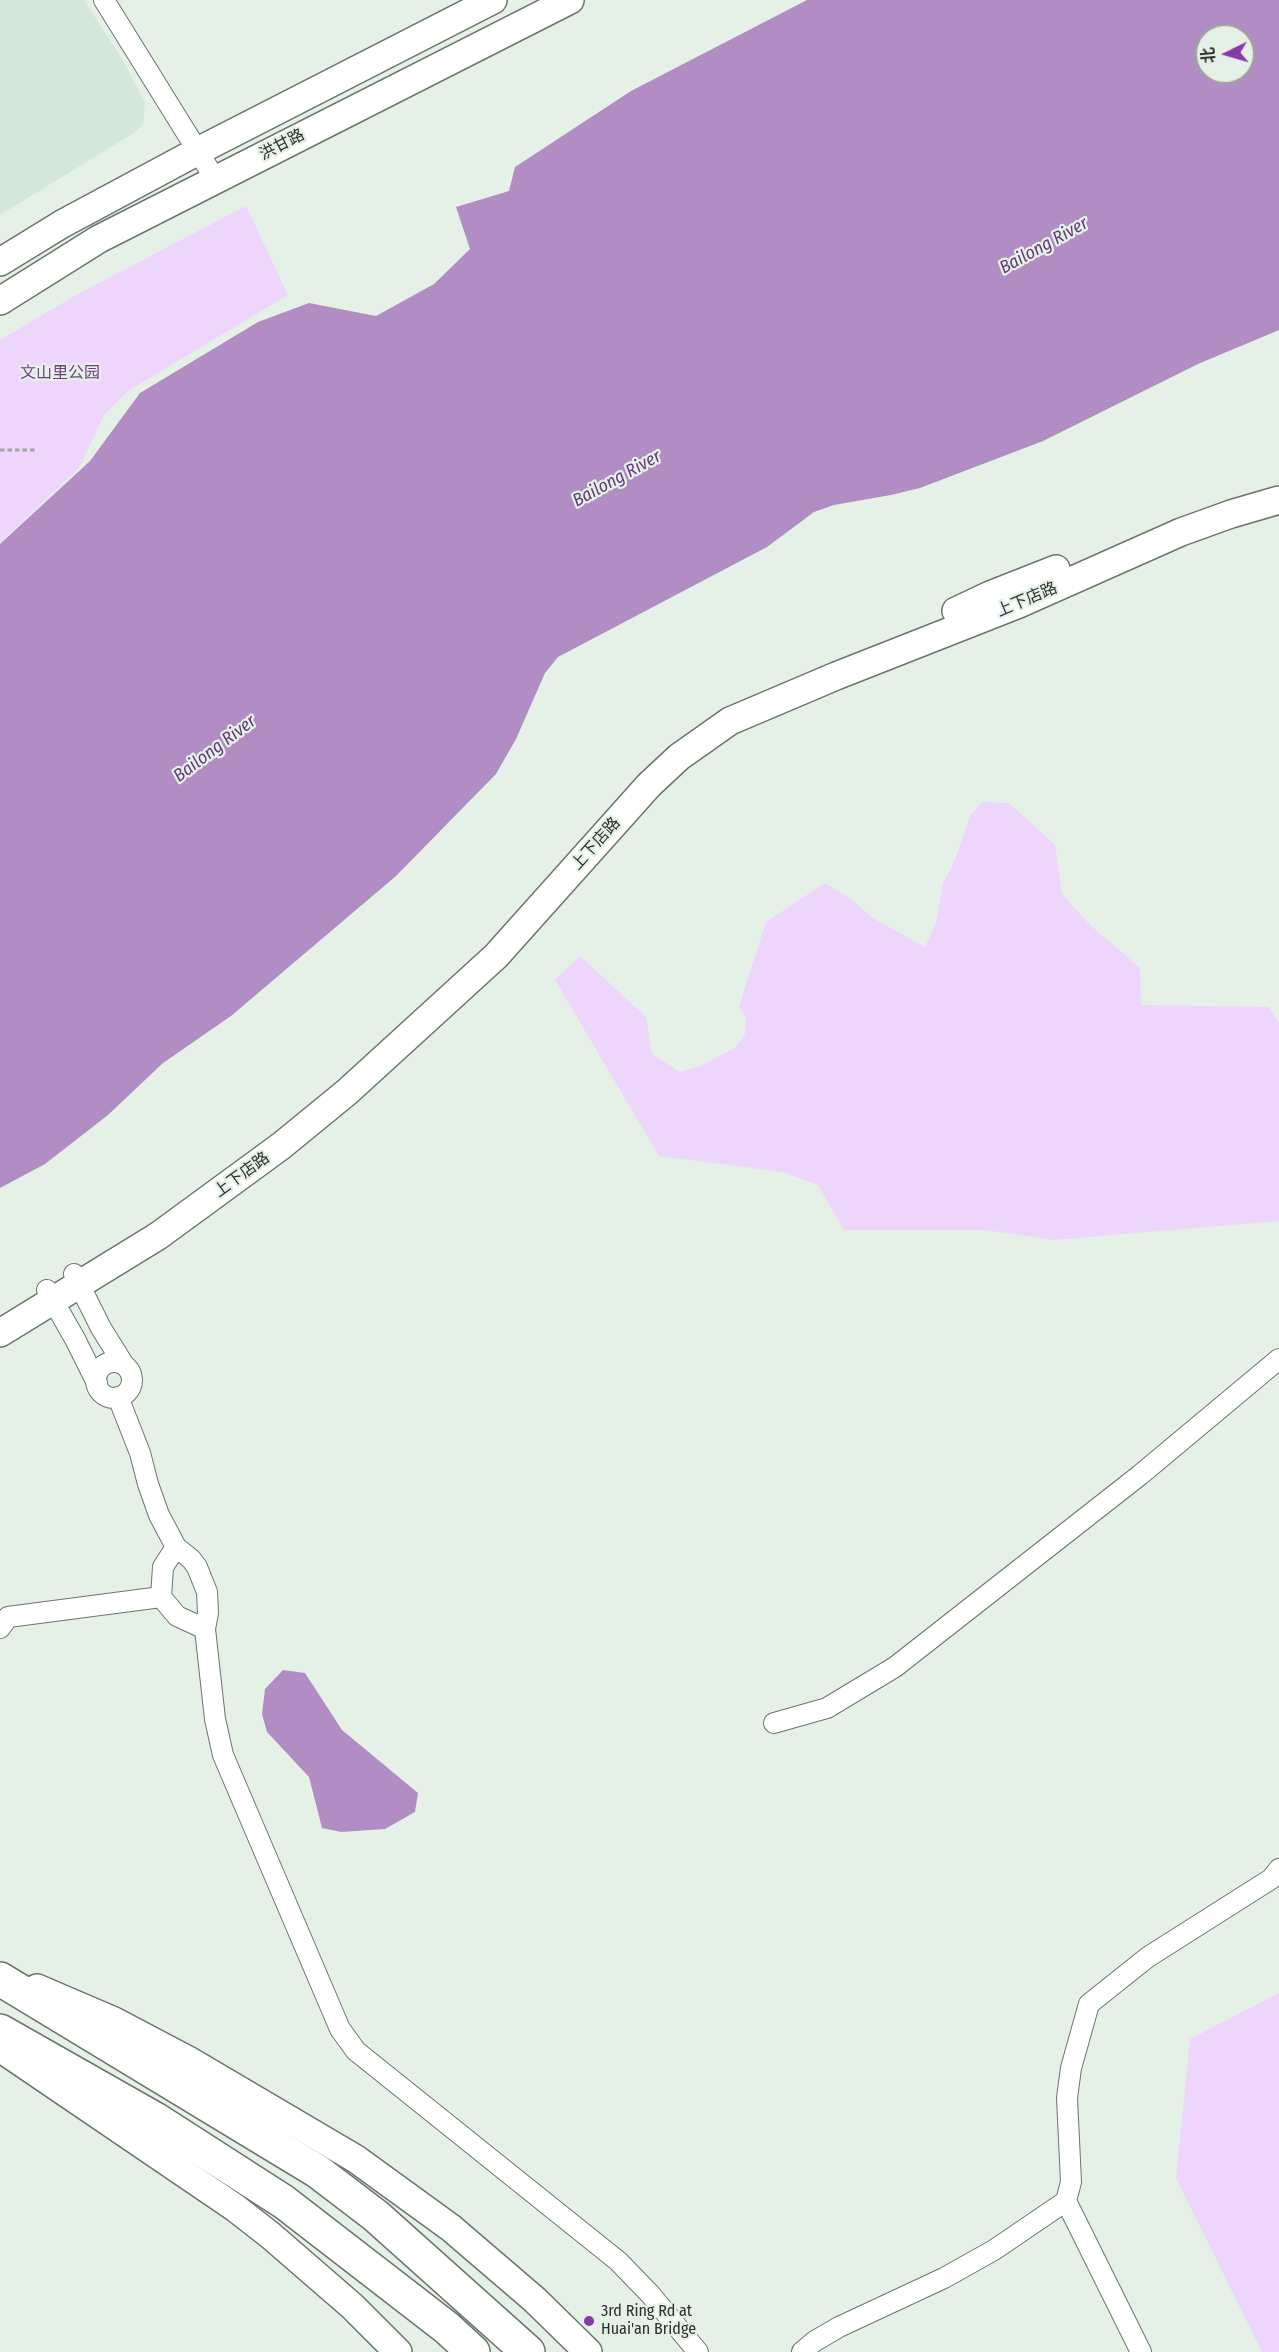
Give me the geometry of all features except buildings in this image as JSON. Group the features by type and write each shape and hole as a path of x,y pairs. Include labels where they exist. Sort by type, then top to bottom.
{"highway":[{"path":"0,1978 317,2171 376,2216 528,2352"},
{"path":"0,2031 18,2039 155,2119 284,2202 447,2328 473,2352"}],"main road":[{"name":"洪甘路","path":"0,262 62,224 198,151 493,0"},
{"name":"洪甘路","path":"0,301 99,239 570,0"},
{"name":"上下店路","path":"77,1279 272,1141 379,1051 480,958 598,819 678,741 745,704 836,666 990,595 1236,495 1279,486"},
{"name":"上下店路","path":"0,1333 50,1295 158,1236 281,1146 347,1092 496,956 649,785 678,757 730,721 836,676 1019,604 1181,532 1279,500"},
{"name":"上下店路","path":"0,1317 50,1295"},
{"path":"0,1972 124,2026 356,2159 459,2235 535,2300 588,2352"},
{"path":"0,2048 234,2207 352,2306 398,2352"}],"street":[{"path":"104,0 215,179"},
{"path":"50,1295 99,1388 107,1396 118,1397 128,1391 132,1380 128,1369 101,1328 77,1279"},
{"path":"774,1723 827,1708 895,1667 1140,1475 1279,1359"},
{"path":"97,1383 99,1372 107,1364 113,1362 124,1365"},
{"path":"118,1397 140,1453 159,1515 176,1547 191,1559 202,1577 207,1592 206,1629 215,1719 223,1755 347,2041 356,2051 618,2261 650,2294 698,2352"},
{"path":"176,1547 163,1567 161,1597 177,1616 206,1629"},
{"path":"0,1628 8,1617 161,1597"},
{"path":"802,2352 839,2326 944,2278 994,2250 1066,2201 1071,2182 1067,2098 1071,2068 1089,2004 1148,1957 1271,1879 1279,1869"},
{"path":"1066,2201 1141,2352"}],"path":[{"path":"0,450 37,450"}],"shaded area":[{"path":"0,0 84,0 122,59 145,103 143,124 137,131 0,215"}],"green space":[{"name":"文山里公园","path":"246,206 288,295 128,391 104,415 79,468 0,543 0,340 78,294"},
{"path":"982,802 1009,803 1055,845 1062,894 1090,925 1140,968 1141,1005 1269,1007 1279,1023 1279,1221 1054,1240 985,1230 844,1230 818,1185 783,1172 659,1156 555,980 580,956 646,1017 652,1054 680,1072 701,1066 736,1047 745,1034 746,1017 739,1007 766,922 825,883 854,901 871,917 925,947 936,922 943,883 953,865 970,816"},
{"path":"1279,1993 1279,2352 1262,2352 1176,2178 1190,2039"}],"water":[{"name":"Bailong River","path":"807,0 1279,0 1279,330 1198,364 1043,441 920,488 834,505 814,512 767,547 558,657 545,673 516,739 496,774 396,876 231,1016 163,1063 108,1115 45,1164 0,1188 0,544 90,461 140,393 258,322 309,303 376,316 434,284 470,249 456,207 509,191 515,167 631,91"},
{"path":"283,1670 305,1673 342,1730 418,1793 415,1812 385,1829 341,1832 322,1828 309,1777 267,1732 262,1714 265,1689"}],"place":[{"name":"3rd Ring Rd at Huai'an Bridge","path":"589,2321"}]}
